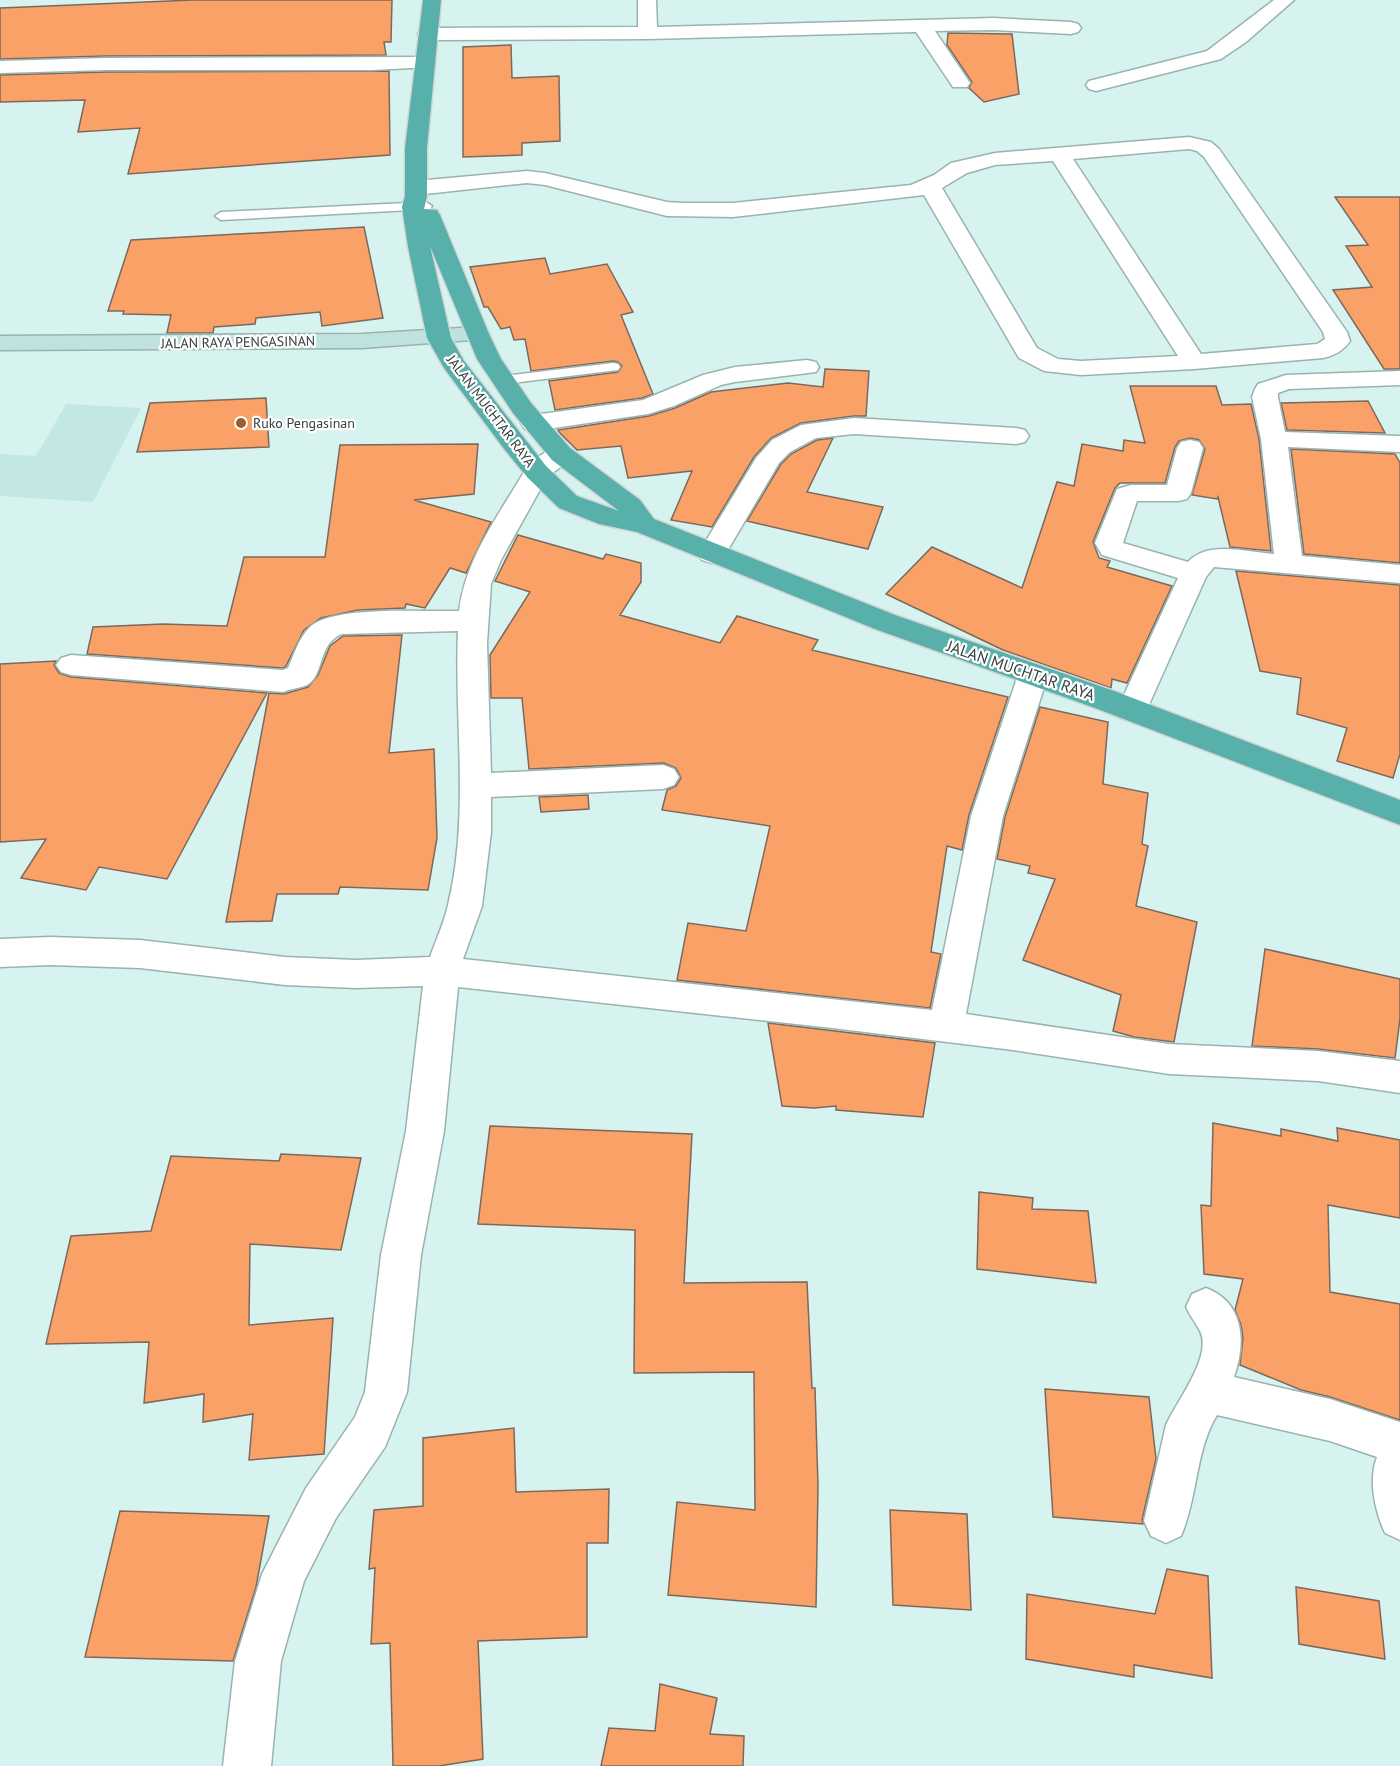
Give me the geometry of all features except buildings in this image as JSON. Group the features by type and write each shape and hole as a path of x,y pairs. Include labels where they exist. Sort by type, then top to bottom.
{"highway":[{"name":"JALAN MUCHTAR RAYA","path":"432,0 416,148 419,248 439,338 453,363 549,463"},
{"name":"JALAN MUCHTAR RAYA","path":"418,199 477,334 504,380 534,423 549,463 568,502 609,518 644,525 885,622 1132,710 1400,813"}],"main road":[{"name":"JALAN RAYA PENGASINAN","path":"0,343 254,343 439,338 477,334"}],"street":[{"path":"647,0 648,27"},
{"path":"1096,85 1214,55 1239,38 1285,0"},
{"path":"986,2 993,24"},
{"path":"428,34 579,32 648,27 920,18 1071,28"},
{"path":"920,18 936,51 960,83"},
{"path":"0,67 146,63 291,66 425,63"},
{"path":"418,199 526,177 545,179 667,209 733,210 915,191 930,186 959,168 986,161 1189,144 1204,146 1335,332 1338,341 1323,351 1194,362 1081,368 1053,366 1028,353 930,186"},
{"path":"1060,155 1194,362"},
{"path":"534,423 645,407 666,401 709,381 727,376 754,371 807,367"},
{"path":"1289,563 1274,439 1264,397 1267,389 1286,382 1400,378"},
{"path":"712,554 769,458 796,436 810,431 854,426 1016,436"},
{"path":"1274,439 1400,444"},
{"path":"1190,448 1180,491 1173,494 1131,493 1126,495 1109,543 1112,549 1194,573"},
{"path":"247,1766 258,1661 284,1575 321,1503 370,1432 386,1392 401,1255 425,1131 442,971 465,906 475,832 473,621 477,584 487,560 549,463"},
{"path":"1132,710 1194,573 1209,558 1400,574"},
{"path":"71,665 283,681 291,680 301,673 319,632 330,625 473,621"},
{"path":"946,1029 987,816 1033,675"},
{"path":"476,786 663,777"},
{"path":"0,953 50,951 140,954 285,971 356,975 442,971 832,1013 946,1029 1013,1035 1169,1059 1318,1066 1400,1077"},
{"path":"1166,1521 1187,1425 1208,1392 1224,1342 1218,1320 1206,1307"},
{"path":"1208,1392 1330,1420 1400,1443"},
{"path":"1400,1461 1395,1465 1394,1478 1400,1518"}],"lane":[{"path":"221,216 418,199"},
{"path":"504,380 613,367"}],"shaded area":[{"path":"66,404 141,408 93,502 0,496 0,454 36,456"}],"place":[{"name":"Ruko Pengasinan","path":"241,423"}]}
